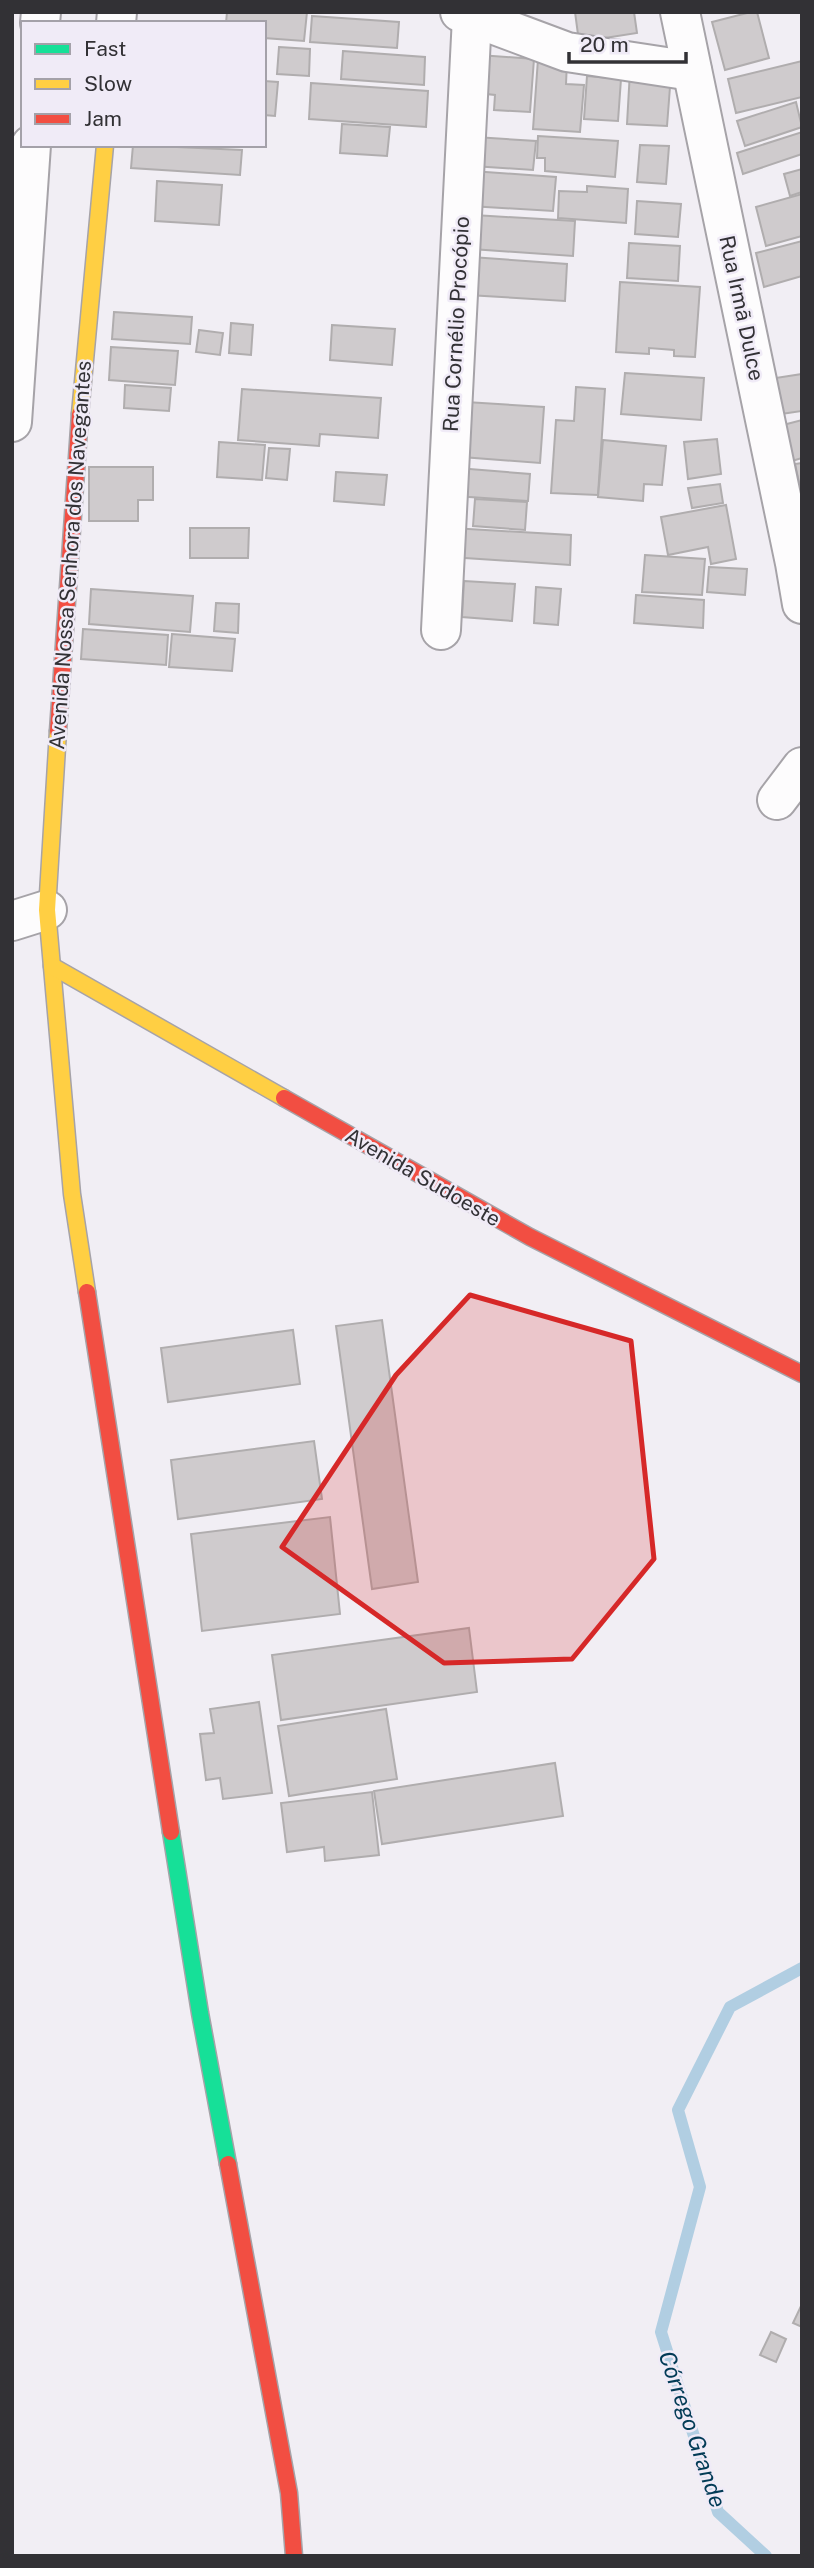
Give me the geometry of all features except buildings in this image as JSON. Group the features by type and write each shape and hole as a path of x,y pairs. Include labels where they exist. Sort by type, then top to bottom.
{"street":[{"name":"Rua Irmã Dulce","path":"680,12 802,604"},
{"path":"466,15 567,52 692,71"},
{"name":"Rua Cornélio Procópio","path":"440,630 466,15"},
{"path":"12,422 18,249 31,147"},
{"name":"Avenida Nossa Senhora dos Navegantes","path":"105,147 30,916 52,966 72,1194 105,1413 200,2013 289,2493 294,2556"},
{"path":"777,800 802,767"},
{"name":"Avenida Sudoeste","path":"52,966 530,1237 802,1374"}],"highlighted area":[{"path":"470,1295 631,1341 654,1559 572,1659 444,1663 282,1547 396,1375"}],"waterway":[{"name":"Córrego Grande","path":"766,2556 718,2512 661,2332 700,2187 678,2110 730,2007 802,1968"}],"traffic: fast":[{"path":"171,1832 228,2164"}],"traffic: slow":[{"path":"80,414 105,147"},
{"path":"58,731 47,910 72,1194 87,1292"},
{"path":"52,966 284,1098"}],"traffic: jam":[{"path":"58,731 80,414"},
{"path":"284,1098 530,1237 802,1374"},
{"path":"87,1292 171,1832"},
{"path":"228,2164 289,2493 294,2556"}]}
